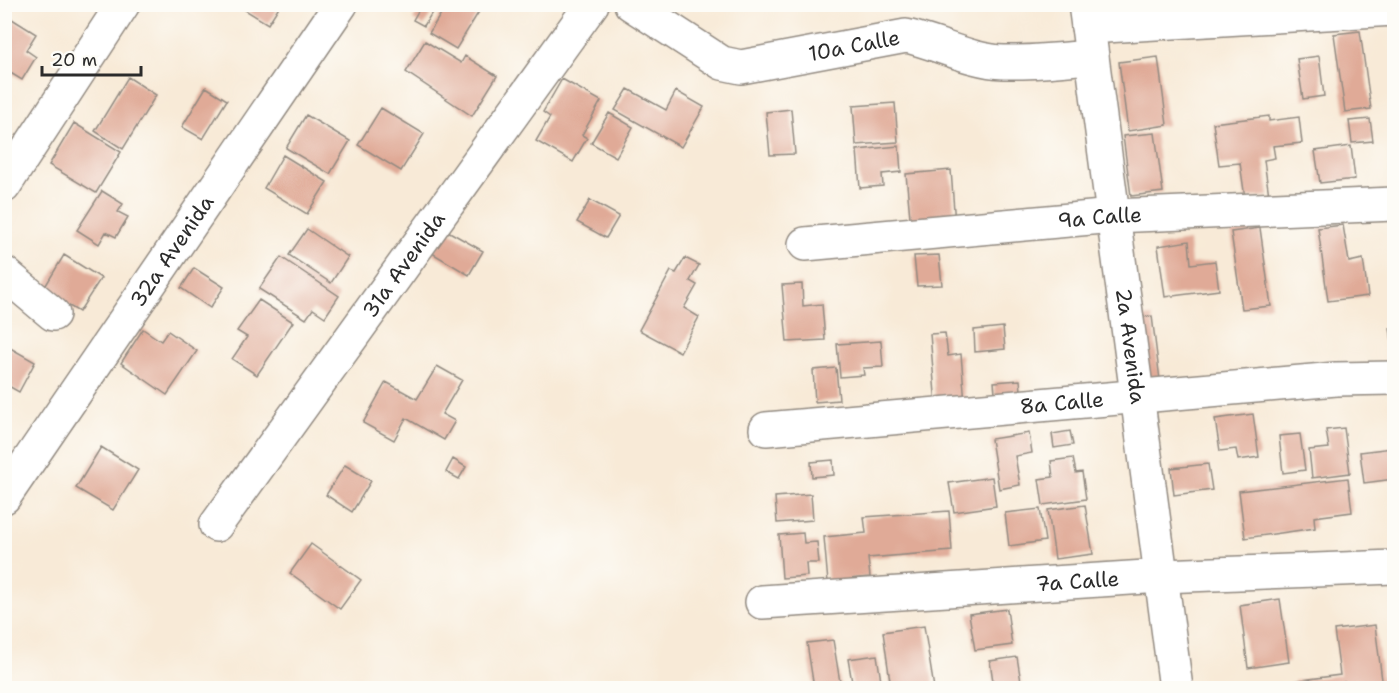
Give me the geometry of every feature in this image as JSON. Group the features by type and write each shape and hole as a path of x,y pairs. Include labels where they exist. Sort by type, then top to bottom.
{"street":[{"path":"4,186 123,4"},
{"name":"32a Avenida","path":"4,497 341,4"},
{"name":"31a Avenida","path":"216,525 592,4"},
{"name":"10a Calle","path":"631,4 722,63 741,67 798,54 906,36 932,41 980,58 1004,62 1088,29 1395,9"},
{"name":"2a Avenida","path":"1088,29 1176,688"},
{"name":"9a Calle","path":"805,244 1113,216 1395,204"},
{"path":"4,273 53,314"},
{"name":"8a Calle","path":"766,429 1336,379 1395,378"},
{"name":"7a Calle","path":"762,602 1161,576 1395,567"}],"building":[{"path":"422,4 437,4 424,26 413,20"},
{"path":"447,4 471,4 480,10 456,49 429,33"},
{"path":"1125,4 1145,4 1145,16 1126,17"},
{"path":"237,5 280,5 268,24"},
{"path":"4,14 36,34 26,50 36,57 22,80 4,69"},
{"path":"1360,31 1371,109 1345,112 1334,34"},
{"path":"425,41 461,63 465,56 497,76 472,116 406,72"},
{"path":"1319,56 1324,96 1303,99 1297,59"},
{"path":"1158,57 1167,125 1128,131 1119,62"},
{"path":"128,77 156,95 123,149 95,131"},
{"path":"562,79 601,101 582,135 587,138 573,162 536,141 550,117 543,112"},
{"path":"206,87 227,100 203,139 182,127"},
{"path":"628,89 666,110 676,91 704,107 681,147 615,110"},
{"path":"895,103 898,142 856,145 853,106"},
{"path":"381,108 424,134 401,171 358,145"},
{"path":"791,109 795,154 770,155 766,112"},
{"path":"609,113 633,127 616,157 591,143"},
{"path":"306,115 350,141 330,174 286,148"},
{"path":"1269,116 1269,121 1299,117 1302,143 1273,146 1275,158 1264,160 1269,196 1245,198 1240,163 1219,165 1213,123"},
{"path":"1370,119 1373,141 1352,143 1349,121"},
{"path":"74,123 121,152 96,193 49,165"},
{"path":"1155,133 1163,192 1131,196 1123,136"},
{"path":"899,146 901,172 882,174 883,186 860,188 857,150"},
{"path":"1351,146 1355,179 1320,183 1315,151"},
{"path":"283,155 327,182 307,214 264,188"},
{"path":"951,170 955,224 911,228 906,174"},
{"path":"102,191 123,204 118,212 128,217 116,237 106,232 99,244 77,230"},
{"path":"590,200 619,216 606,238 577,222"},
{"path":"1343,225 1349,262 1363,259 1368,296 1328,301 1318,228"},
{"path":"1260,228 1271,306 1242,309 1231,232"},
{"path":"307,229 348,257 331,283 289,255"},
{"path":"446,230 483,251 469,275 432,253"},
{"path":"1189,241 1191,264 1215,261 1219,290 1165,297 1158,246"},
{"path":"64,255 101,278 79,312 43,290"},
{"path":"939,255 942,285 917,286 914,256"},
{"path":"281,257 339,296 325,317 313,309 306,319 259,289"},
{"path":"685,258 699,265 690,281 697,285 684,308 699,317 680,352 639,330 671,271 676,273"},
{"path":"194,268 224,287 210,308 181,288"},
{"path":"802,284 803,306 822,304 825,340 787,342 782,285"},
{"path":"259,300 293,322 257,375 232,359 247,337 237,331"},
{"path":"1152,316 1161,388 1133,391 1124,319"},
{"path":"1003,327 1005,349 975,352 974,330"},
{"path":"1390,328 1394,328 1394,349 1393,349"},
{"path":"143,329 161,341 168,331 197,351 167,395 121,363"},
{"path":"945,333 948,356 961,354 965,403 936,406 930,334"},
{"path":"881,341 883,367 863,368 864,375 840,377 837,344"},
{"path":"5,345 35,362 19,392 5,384"},
{"path":"437,366 462,380 442,414 455,421 444,440 406,418 394,440 363,423 386,382 417,399"},
{"path":"836,368 839,400 815,402 813,370"},
{"path":"1020,380 1022,401 996,403 994,382"},
{"path":"1253,414 1259,457 1238,460 1236,449 1220,451 1215,419"},
{"path":"1344,428 1350,473 1312,478 1309,450 1329,448 1326,430"},
{"path":"1070,431 1073,445 1054,448 1052,434"},
{"path":"1029,433 1032,453 1015,456 1020,485 999,489 991,439"},
{"path":"1300,434 1305,470 1283,473 1279,436"},
{"path":"101,447 138,470 113,510 76,488"},
{"path":"1392,448 1394,479 1364,483 1360,452"},
{"path":"1073,458 1076,473 1082,472 1086,499 1043,505 1039,479 1053,477 1051,461"},
{"path":"453,459 466,467 459,479 446,472"},
{"path":"833,460 834,475 812,477 811,462"},
{"path":"1208,464 1212,490 1174,495 1171,468"},
{"path":"345,465 371,481 352,512 326,495"},
{"path":"992,477 996,506 954,512 949,483"},
{"path":"1348,478 1352,512 1314,517 1315,528 1245,538 1239,491"},
{"path":"811,494 813,520 777,523 775,497"},
{"path":"1085,505 1093,554 1055,559 1048,510"},
{"path":"1040,509 1045,541 1009,546 1005,513"},
{"path":"949,511 952,551 868,558 870,577 850,579 851,592 829,594 824,537 866,533 864,517"},
{"path":"803,533 804,543 817,542 819,563 806,563 807,576 782,578 779,535"},
{"path":"311,544 361,580 340,609 290,573"},
{"path":"1280,599 1289,662 1248,668 1240,605"},
{"path":"1007,609 1012,645 975,650 969,614"},
{"path":"1375,625 1383,688 1346,688 1345,682 1341,683 1341,688 1295,688 1294,681 1340,675 1334,630"},
{"path":"924,626 934,688 891,688 883,632"},
{"path":"833,640 841,688 814,688 807,643"},
{"path":"877,655 882,688 853,688 848,659"},
{"path":"1017,657 1022,688 994,688 990,661"}]}
